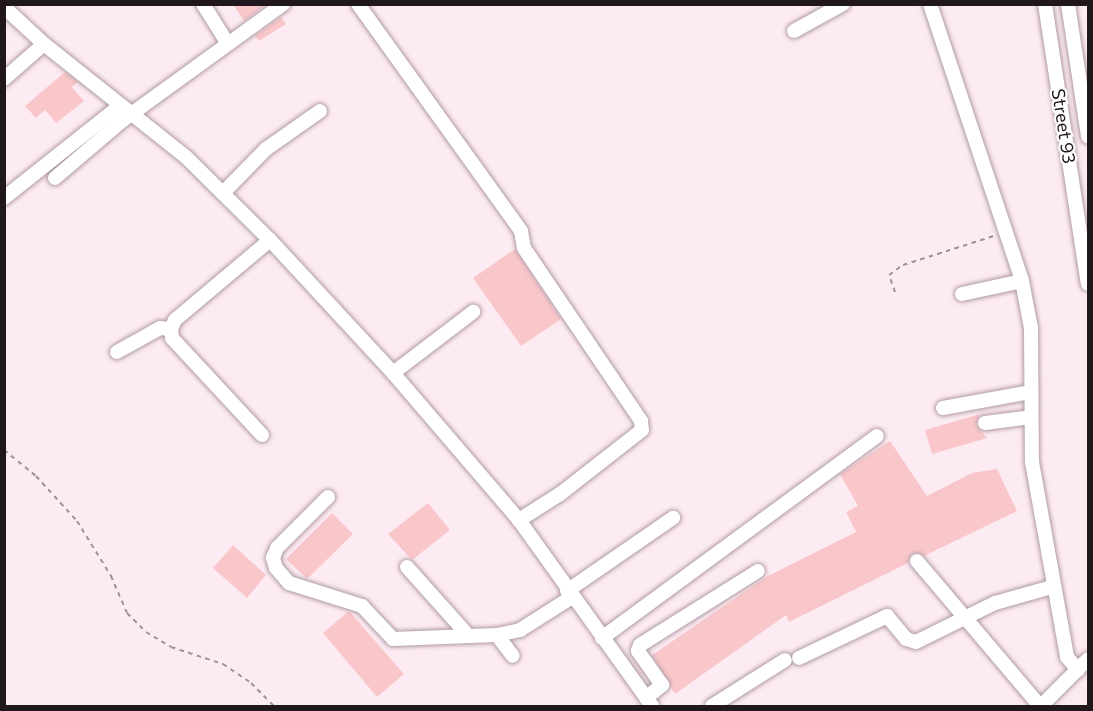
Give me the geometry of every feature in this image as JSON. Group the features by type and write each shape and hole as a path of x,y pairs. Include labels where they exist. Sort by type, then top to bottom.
{"street":[{"path":"203,4 228,44"},
{"path":"4,198 126,109 228,44 283,4"},
{"path":"358,4 521,231 524,248 641,421 642,430 560,494 519,520"},
{"path":"794,31 843,4"},
{"path":"930,4 1009,232 1022,280 1031,328 1032,462 1052,587 1067,657 1078,670"},
{"name":"Street 93","path":"1045,4 1089,284"},
{"name":"Street 93","path":"1068,4 1089,137"},
{"path":"4,8 223,193 270,240 393,373 519,520 649,702 662,685 638,651 640,645 758,571"},
{"path":"4,79 44,44"},
{"path":"55,178 126,109"},
{"path":"223,193 266,148 320,111"},
{"path":"262,435 172,338 171,329 175,320 270,240"},
{"path":"962,294 1022,280"},
{"path":"393,373 473,312"},
{"path":"117,352 160,328 171,329"},
{"path":"943,408 1030,392"},
{"path":"985,423 1031,417"},
{"path":"602,638 877,436"},
{"path":"328,497 277,548 273,558 289,583 362,606 393,639 467,634 497,635 520,630 673,518"},
{"path":"917,561 1040,706 1089,659"},
{"path":"407,567 467,634"},
{"path":"712,706 792,659 887,616 906,639 916,642 963,616 1052,587"},
{"path":"497,635 513,656"}],"path":[{"path":"896,292 889,275 903,265 1009,232"},
{"path":"4,450 36,476 76,521 111,576 127,613 146,632 171,646 223,664 251,683 274,706"}],"building":[{"path":"233,4 267,4 244,21"},
{"path":"281,17 286,24 259,41 255,36"},
{"path":"65,72 78,82 72,87 84,101 56,123 45,110 36,118 25,106"},
{"path":"515,249 561,319 521,346 473,278"},
{"path":"980,414 976,425 987,438 932,454 925,430"},
{"path":"890,441 927,496 972,473 997,469 1017,511 924,556 912,554 908,563 789,622 786,615 675,694 652,655 768,576 856,532 846,512 858,506 840,474"},
{"path":"428,503 450,530 412,560 388,534"},
{"path":"332,513 353,534 307,579 286,559"},
{"path":"233,545 266,575 247,598 213,568"},
{"path":"349,611 404,674 377,697 323,633"}]}
